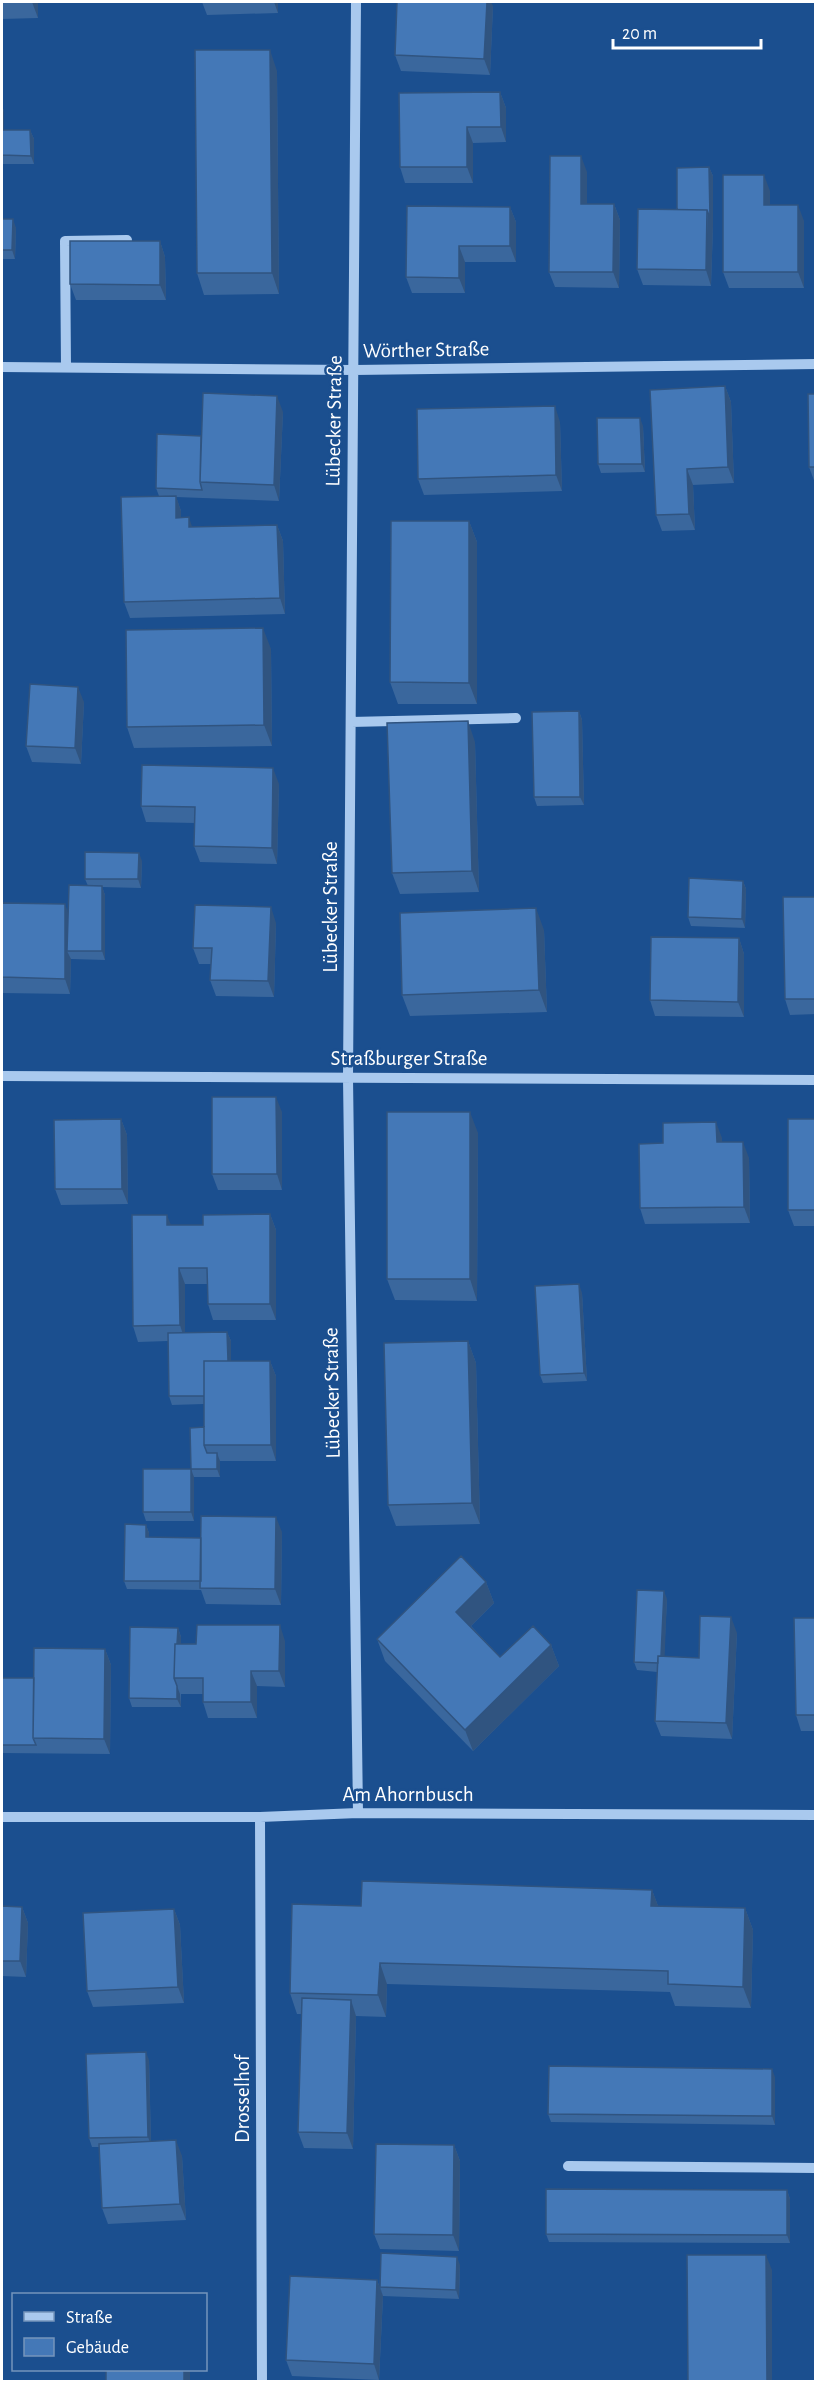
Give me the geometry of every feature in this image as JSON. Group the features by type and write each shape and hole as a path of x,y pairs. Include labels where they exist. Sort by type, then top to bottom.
{"street":[{"name":"Lübecker Straße","path":"356,2 348,1077 358,1813"},
{"path":"66,367 66,242 127,240"},
{"name":"Wörther Straße","path":"2,367 354,370 816,364"},
{"path":"351,722 516,718"},
{"name":"Straßburger Straße","path":"2,1076 816,1080"},
{"name":"Am Ahornbusch","path":"2,1817 260,1817 358,1813 816,1815"},
{"name":"Drosselhof","path":"260,1817 262,2382"},
{"path":"568,2166 816,2168"}],"building":[{"path":"397,2 487,2 484,59 395,55"},
{"path":"195,50 270,50 272,273 197,273"},
{"path":"500,92 501,127 467,127 467,167 400,167 399,93"},
{"path":"2,130 30,130 31,156 2,155"},
{"path":"550,156 581,156 581,204 614,204 613,272 549,272"},
{"path":"709,167 710,218 707,210 677,210 677,168"},
{"path":"723,175 764,175 764,205 798,205 798,272 723,272"},
{"path":"407,206 510,207 510,246 459,246 459,278 406,277"},
{"path":"638,209 707,210 706,270 637,269"},
{"path":"2,219 13,219 12,250 2,250"},
{"path":"70,241 160,241 160,285 70,284"},
{"path":"725,386 728,467 687,469 689,514 656,515 650,390"},
{"path":"203,393 277,396 274,485 200,482"},
{"path":"808,394 816,394 816,467 809,467"},
{"path":"555,406 556,475 418,479 417,409"},
{"path":"597,418 640,418 642,464 598,464"},
{"path":"157,434 201,436 200,482 202,490 156,488"},
{"path":"176,496 176,518 189,517 189,527 277,525 280,598 124,602 121,497"},
{"path":"391,521 469,521 469,683 390,682"},
{"path":"263,628 264,725 127,727 126,630"},
{"path":"30,684 78,687 75,748 26,746"},
{"path":"579,711 580,797 534,797 532,712"},
{"path":"468,721 472,871 392,873 387,723"},
{"path":"142,765 273,768 272,848 194,846 195,807 141,806"},
{"path":"85,852 139,853 138,879 85,879"},
{"path":"689,878 743,881 742,919 688,917"},
{"path":"69,885 102,886 102,951 67,951"},
{"path":"783,897 816,897 816,999 785,999"},
{"path":"2,903 65,904 65,979 2,977"},
{"path":"195,905 271,907 268,981 210,980 212,948 193,948"},
{"path":"536,908 539,990 402,995 400,913"},
{"path":"651,937 739,938 738,1002 650,1000"},
{"path":"212,1097 276,1097 277,1174 212,1174"},
{"path":"387,1112 470,1112 470,1279 387,1279"},
{"path":"121,1119 122,1189 55,1189 54,1120"},
{"path":"788,1119 816,1119 816,1210 788,1210"},
{"path":"716,1122 717,1142 743,1142 744,1207 640,1208 639,1144 663,1143 663,1123"},
{"path":"270,1214 270,1304 208,1304 207,1268 179,1268 180,1325 133,1326 132,1215 167,1215 167,1225 203,1225 203,1215"},
{"path":"579,1284 584,1373 540,1375 535,1286"},
{"path":"227,1332 228,1361 204,1361 204,1396 169,1396 168,1333"},
{"path":"468,1341 472,1503 388,1505 384,1343"},
{"path":"204,1361 270,1361 271,1445 204,1445"},
{"path":"204,1427 204,1445 207,1453 217,1453 217,1469 191,1469 190,1428"},
{"path":"143,1469 191,1469 191,1512 143,1512"},
{"path":"201,1516 276,1517 275,1589 200,1588"},
{"path":"125,1524 146,1525 146,1537 201,1538 201,1581 124,1581"},
{"path":"461,1556 486,1582 456,1612 500,1657 533,1626 551,1645 465,1730 377,1639"},
{"path":"637,1590 664,1591 661,1656 658,1656 658,1663 634,1662"},
{"path":"700,1616 731,1617 726,1723 655,1721 658,1656 699,1658"},
{"path":"794,1618 816,1618 816,1715 796,1715"},
{"path":"197,1625 280,1625 279,1671 251,1671 251,1702 203,1702 203,1678 174,1678 175,1644 196,1644"},
{"path":"130,1627 178,1628 174,1678 177,1686 177,1699 129,1698"},
{"path":"34,1648 105,1649 104,1739 33,1738"},
{"path":"2,1678 34,1678 33,1738 36,1745 2,1745"},
{"path":"362,1881 652,1890 651,1906 745,1908 743,1987 668,1984 668,1971 380,1963 378,1995 290,1993 292,1904 361,1906"},
{"path":"2,1906 22,1907 20,1961 2,1961"},
{"path":"174,1909 178,1987 87,1991 83,1913"},
{"path":"302,1998 351,2000 347,2133 298,2132"},
{"path":"146,2052 148,2137 89,2138 86,2054"},
{"path":"549,2066 772,2069 772,2116 548,2114"},
{"path":"176,2140 180,2204 102,2208 99,2144"},
{"path":"376,2144 454,2145 453,2235 374,2234"},
{"path":"546,2189 787,2190 787,2235 546,2234"},
{"path":"381,2253 457,2257 456,2290 380,2287"},
{"path":"687,2255 766,2255 767,2382 688,2382"},
{"path":"290,2276 377,2280 374,2364 286,2360"},
{"path":"106,2371 184,2371 184,2382 106,2382"}]}
